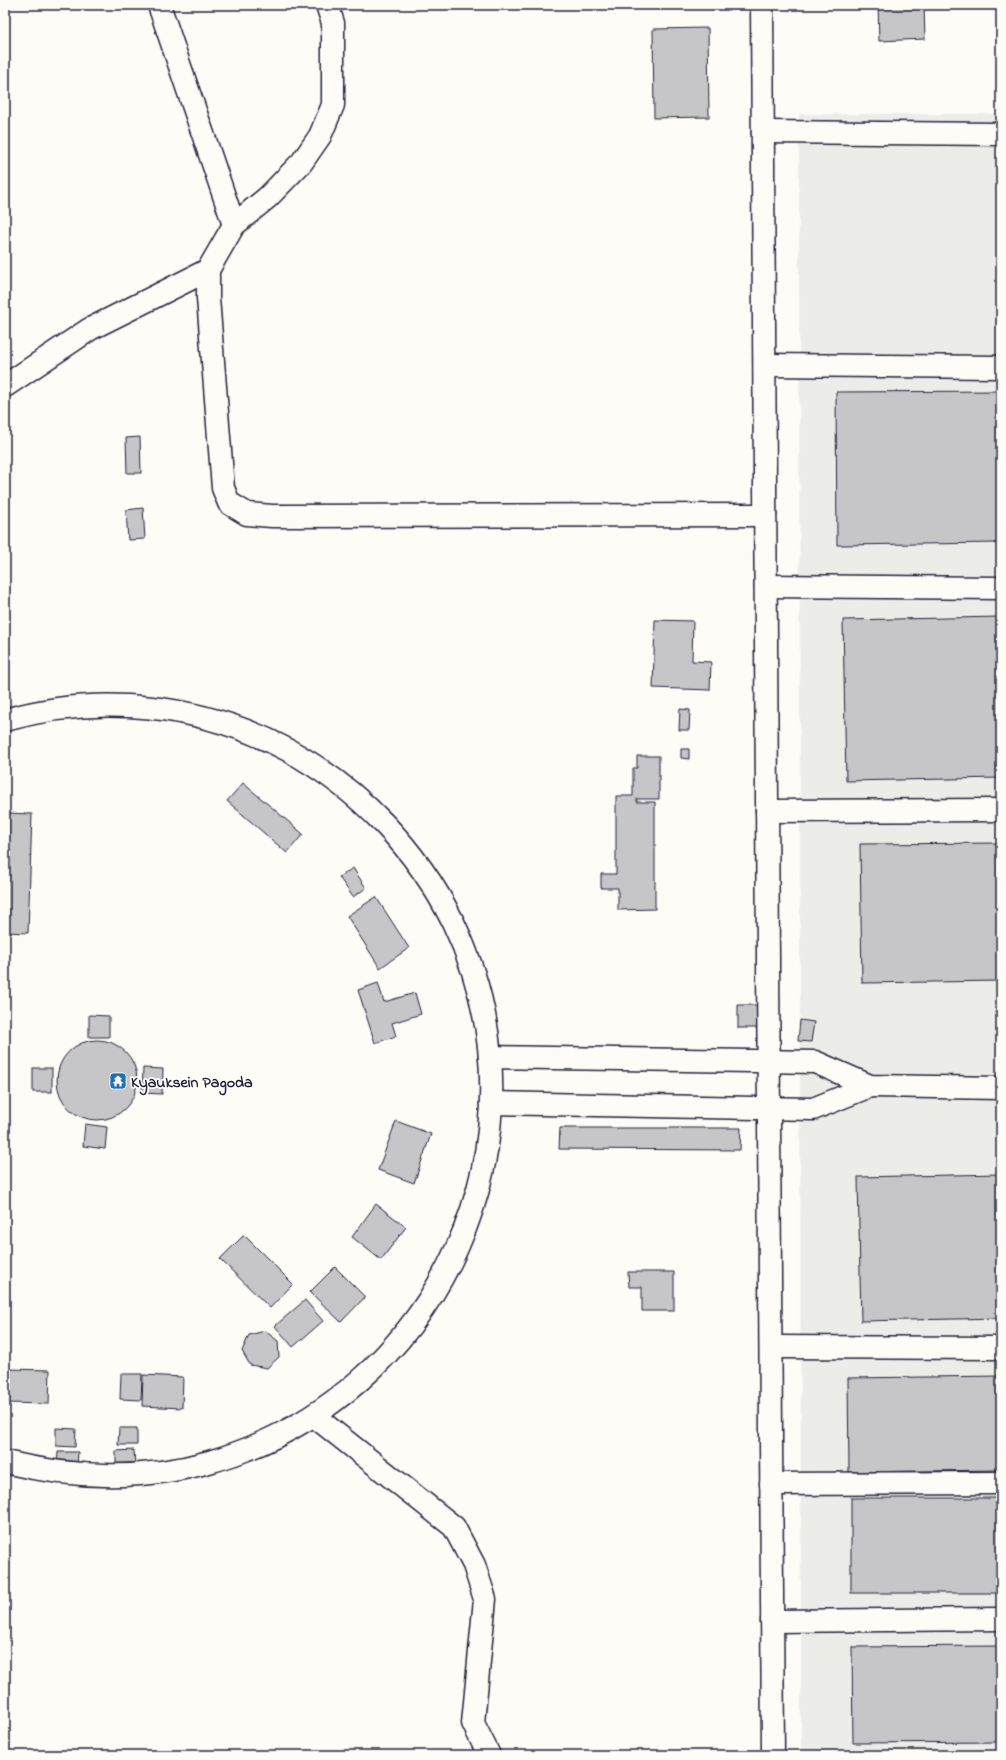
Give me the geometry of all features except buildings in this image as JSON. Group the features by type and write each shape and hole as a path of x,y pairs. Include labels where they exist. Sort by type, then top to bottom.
{"street":[{"path":"159,5 234,225"},
{"path":"327,5 333,23 333,105 320,136 302,162 268,197 234,225 208,270 208,298 223,488 229,503 247,514 272,516 765,515"},
{"path":"762,5 771,1347 772,1755"},
{"path":"763,132 1001,134"},
{"path":"5,386 90,329 208,270"},
{"path":"765,364 1001,367"},
{"path":"766,586 1001,588"},
{"path":"5,720 69,707 100,705 160,708 190,714 248,732 303,758 328,775 375,814 415,860 432,885 461,939 472,968 480,997 490,1057 491,1102 483,1170 473,1209 449,1266 413,1324 391,1350 342,1396 314,1416 262,1443 207,1463 149,1474 120,1476 83,1475 32,1468 5,1462"},
{"path":"767,811 1001,810"},
{"path":"490,1057 815,1062 870,1086 1001,1088"},
{"path":"491,1102 813,1109 870,1086"},
{"path":"771,1347 1001,1348"},
{"path":"314,1416 454,1527 474,1565 485,1599 473,1723 489,1755"},
{"path":"771,1484 1001,1483"},
{"path":"772,1621 1001,1619"}],"shaded area":[{"path":"799,114 1001,114 1001,1755 801,1755"}],"place":[{"name":"Kyauksein Pagoda","path":"118,1081"}]}
